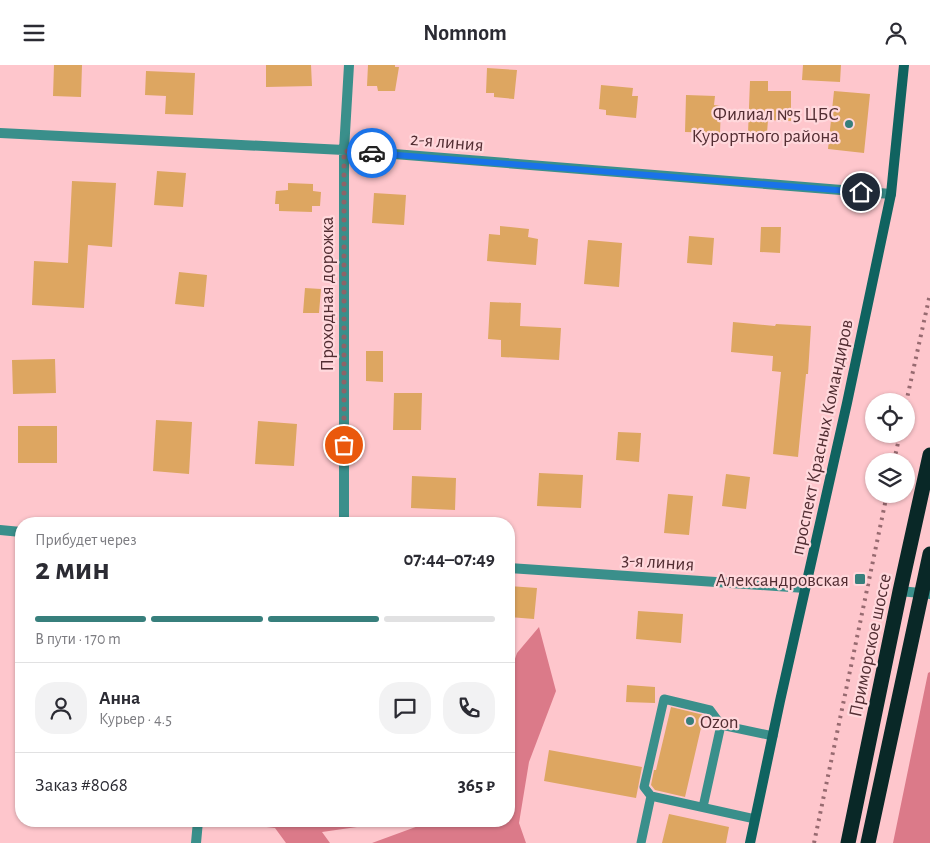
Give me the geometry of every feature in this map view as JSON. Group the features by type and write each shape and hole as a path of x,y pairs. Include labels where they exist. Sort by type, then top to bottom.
{"highway":[{"name":"Приморское шоссе","path":"848,843 930,455"},
{"path":"868,843 926,594 930,554"}],"street":[{"name":"Проходная дорожка","path":"344,517 344,151 349,65"},
{"name":"проспект Красных Командиров","path":"750,843 772,736 848,403 891,194 904,65"},
{"name":"2-я линия","path":"0,133 344,151 891,194"},
{"path":"0,530 15,531"},
{"name":"3-я линия","path":"515,567 805,588"},
{"path":"900,591 926,594"},
{"path":"196,843 197,827"}],"lane":[{"path":"755,819 651,796 644,787 664,699 710,710 721,725 772,736"},
{"path":"703,807 721,725"},
{"path":"641,843 651,796"}],"shaded area":[{"path":"539,627 556,691 529,762 519,823 526,843 372,843 416,827 515,827 515,659 517,653"},
{"path":"930,672 930,843 893,843 928,673"},
{"path":"267,827 357,827 322,832 330,843 286,843 275,828"}],"building":[{"path":"54,65 82,65 81,97 53,96"},
{"path":"266,65 311,65 312,86 266,87"},
{"path":"368,65 395,65 395,67 399,67 395,91 378,91 377,86 367,86"},
{"path":"803,65 841,65 840,82 802,80"},
{"path":"487,68 517,70 514,99 494,97 494,93 486,93"},
{"path":"146,71 195,73 193,115 165,114 166,96 145,95"},
{"path":"750,81 768,81 768,91 791,91 791,121 768,120 767,133 748,133"},
{"path":"601,85 633,88 632,96 638,96 636,118 606,115 606,110 599,109"},
{"name":"Филиал №5 ЦБС Курортного района","path":"834,91 870,94 864,153 828,149"},
{"path":"686,95 715,96 714,105 721,106 720,133 685,132"},
{"path":"157,171 186,173 183,207 154,205"},
{"path":"72,181 116,183 112,247 88,245 84,308 32,305 34,261 68,263"},
{"path":"288,183 313,184 313,191 321,192 320,206 312,206 312,212 279,211 279,204 275,204 276,191 288,190"},
{"path":"374,193 406,195 404,225 372,223"},
{"path":"500,226 529,229 528,237 538,239 536,265 487,261 489,234 500,235"},
{"path":"761,227 781,227 780,253 760,252"},
{"path":"689,236 714,238 712,265 687,263"},
{"path":"588,240 622,243 619,287 584,284"},
{"path":"179,272 207,275 204,307 175,304"},
{"path":"305,288 321,289 319,313 303,313"},
{"path":"490,302 521,303 520,326 561,328 559,360 501,357 501,340 488,339"},
{"path":"733,322 775,326 776,324 811,326 808,374 806,374 798,457 773,454 781,372 772,371 773,356 731,352"},
{"path":"366,351 383,351 383,382 366,381"},
{"path":"55,359 56,393 13,394 12,360"},
{"path":"394,393 422,393 421,430 393,430"},
{"path":"156,420 192,422 189,474 153,471"},
{"path":"258,421 297,424 294,466 255,464"},
{"path":"18,426 57,426 57,463 18,463"},
{"path":"618,432 641,433 639,462 616,460"},
{"path":"539,473 583,475 581,508 537,506"},
{"path":"726,474 750,477 746,509 722,506"},
{"path":"412,476 456,478 455,510 411,508"},
{"path":"668,494 693,496 689,535 664,533"},
{"path":"515,586 537,588 534,619 515,617"},
{"path":"638,611 683,614 681,643 636,639"},
{"path":"627,685 655,687 655,703 626,702"},
{"path":"671,707 704,715 685,797 655,790 651,785"},
{"path":"549,750 642,767 636,798 544,781"},
{"path":"669,814 729,827 726,843 662,843"}],"railway":[{"path":"908,393 930,294"},
{"path":"896,453 898,443"},
{"path":"814,843 885,503"}],"way so far":[{"path":"344,445 344,151 372,153"}],"place":[{"name":"Филиал №5 ЦБС Курортного района","path":"849,124"},
{"name":"Александровская","path":"860,579"},
{"name":"Ozon","path":"690,721"}],"route":[{"path":"372,153 861,192"}]}
